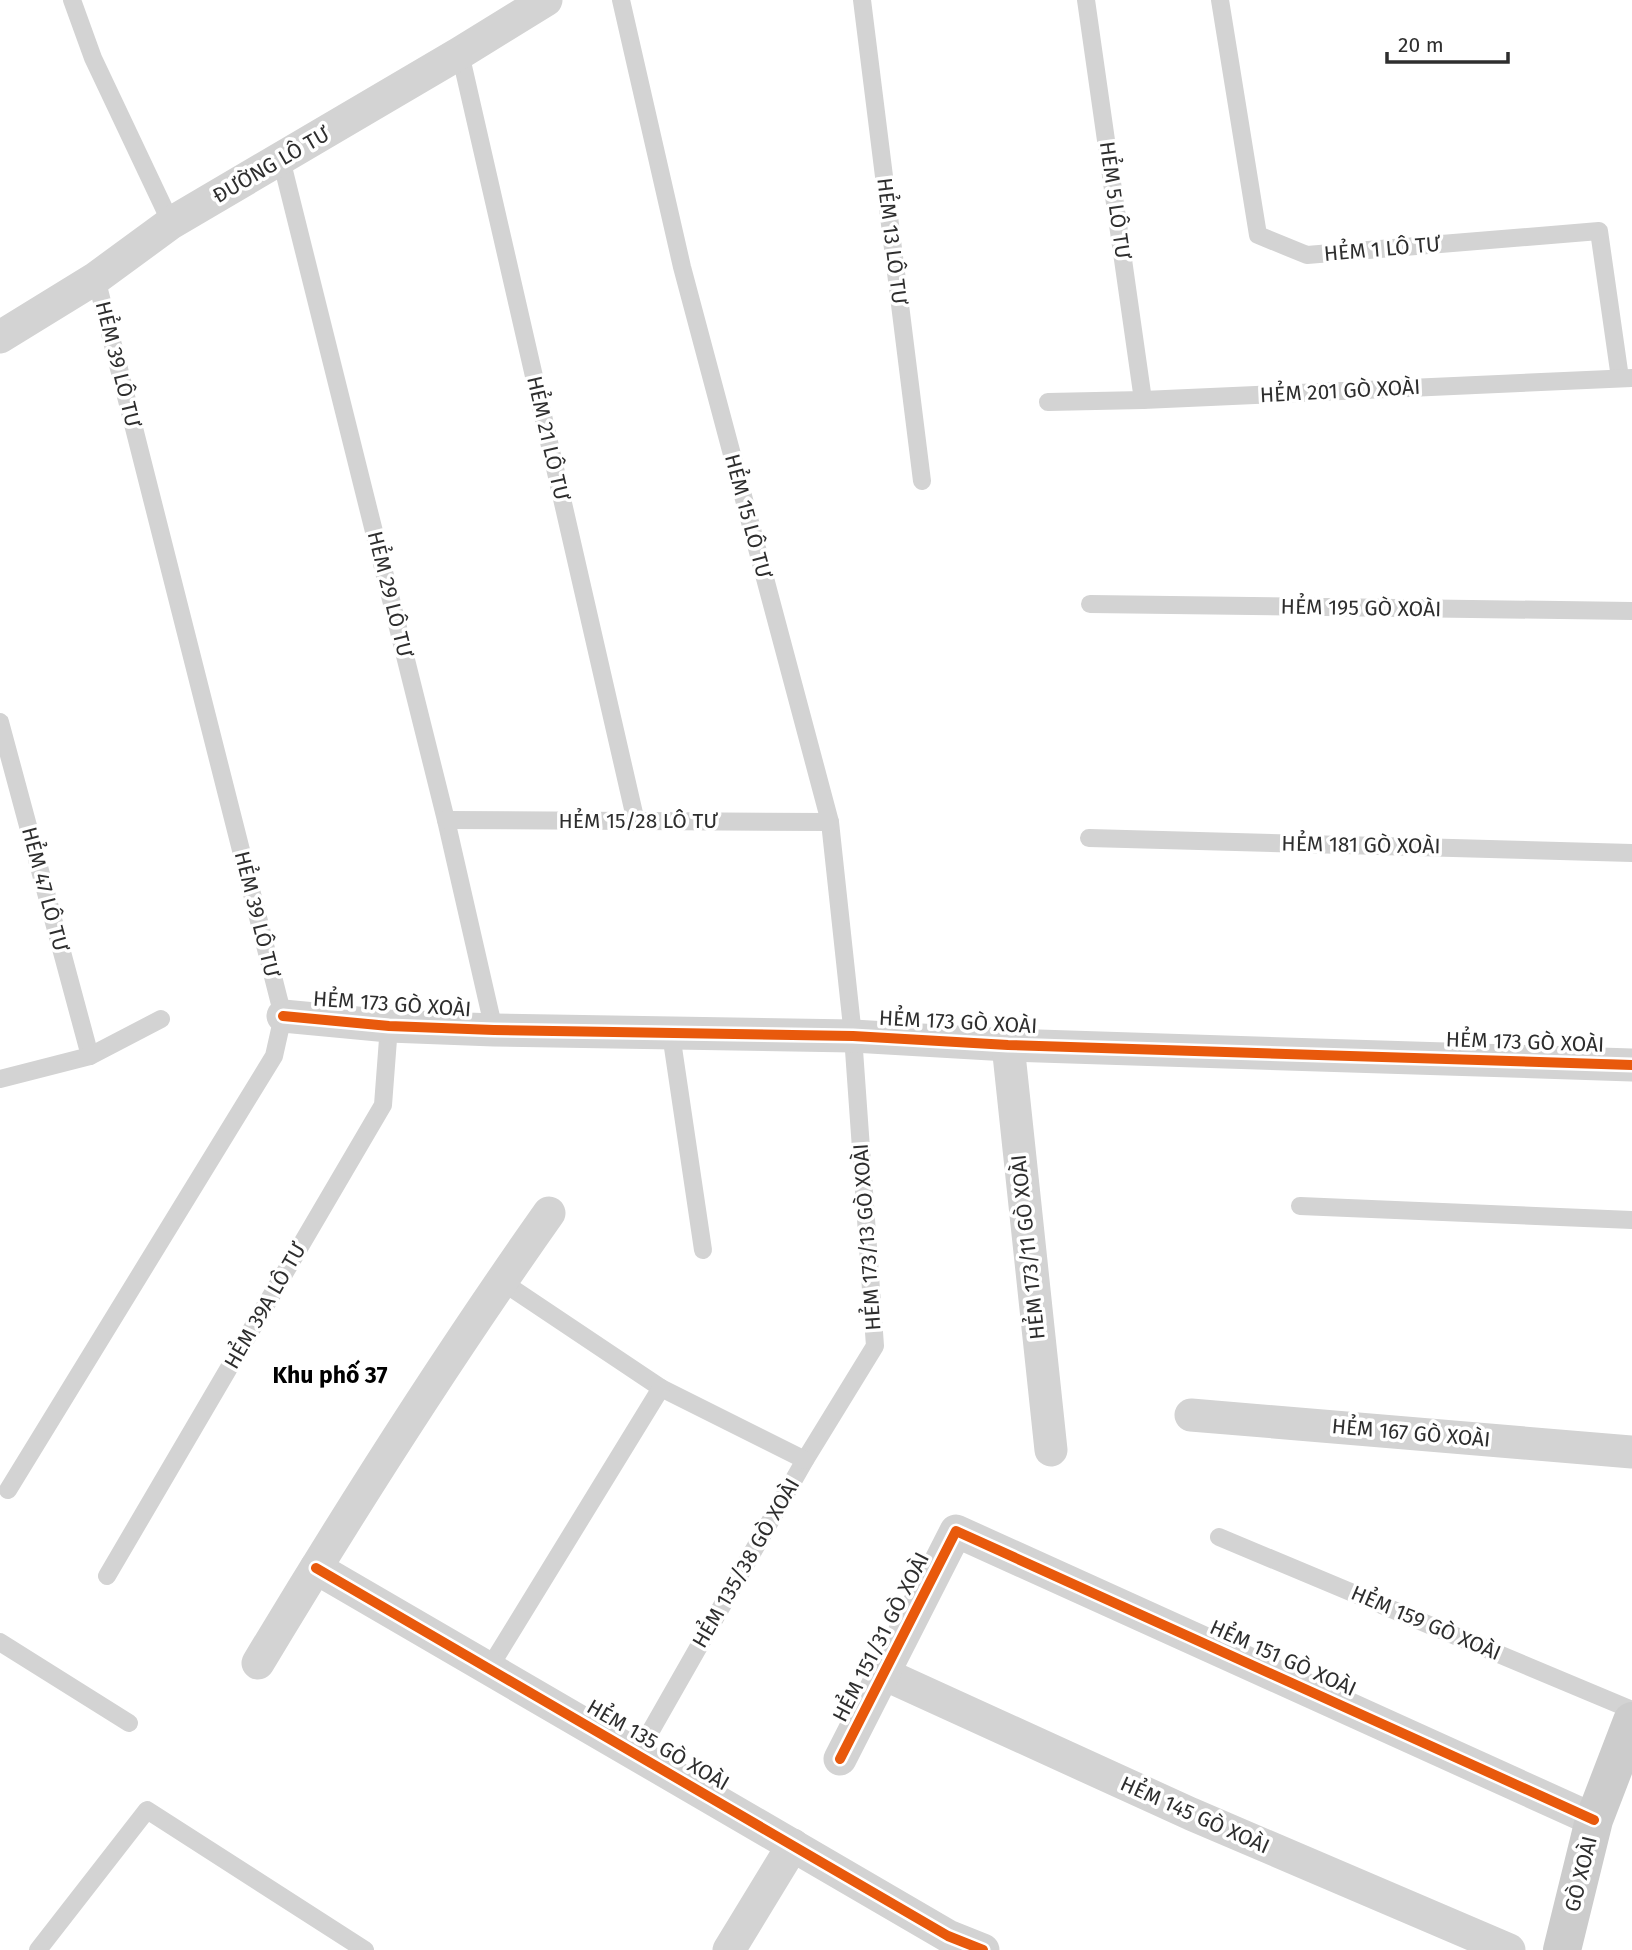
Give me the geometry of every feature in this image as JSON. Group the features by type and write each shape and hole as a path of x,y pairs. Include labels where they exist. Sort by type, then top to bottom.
{"street":[{"name":"ĐƯỜNG LÔ TƯ","path":"0,337 96,278 171,223 460,54 546,0"},
{"name":"HẺM 173 GÒ XOÀI","path":"283,1016 389,1026 494,1030 853,1036 1007,1045 1632,1065"},
{"name":"HẺM 173/11 GÒ XOÀI","path":"1007,1045 1051,1450"},
{"path":"258,1663 501,1281 549,1213"},
{"name":"HẺM 167 GÒ XOÀI","path":"1191,1415 1632,1452"},
{"name":"HẺM 151/31 GÒ XOÀI","path":"840,1759 956,1531"},
{"name":"HẺM 151 GÒ XOÀI","path":"956,1531 1594,1821"},
{"name":"HẺM 135 GÒ XOÀI","path":"316,1568 948,1936 983,1950"},
{"name":"HẺM 145 GÒ XOÀI","path":"884,1674 1191,1814 1509,1950"},
{"name":"GÒ XOÀI","path":"1562,1950 1594,1821 1632,1721"},
{"path":"729,1950 793,1845"}],"lane":[{"name":"HẺM 15 LÔ TƯ","path":"621,0 682,267 830,822 853,1036"},
{"name":"HẺM 13 LÔ TƯ","path":"862,0 922,481"},
{"name":"HẺM 5 LÔ TƯ","path":"1086,0 1143,400"},
{"name":"HẺM 1 LÔ TƯ","path":"1220,0 1258,235 1307,256 1599,231 1626,377"},
{"path":"75,1 93,58 171,223"},
{"name":"HẺM 21 LÔ TƯ","path":"460,54 636,822"},
{"name":"HẺM 29 LÔ TƯ","path":"281,159 446,820 494,1030"},
{"name":"HẺM 39 LÔ TƯ","path":"8,1490 274,1056 283,1016 96,278"},
{"name":"HẺM 201 GÒ XOÀI","path":"1048,402 1143,400 1626,377"},
{"name":"HẺM 195 GÒ XOÀI","path":"1090,604 1632,611"},
{"name":"HẺM 47 LÔ TƯ","path":"0,722 90,1056"},
{"name":"HẺM 15/28 LÔ TƯ","path":"446,820 830,822"},
{"name":"HẺM 181 GÒ XOÀI","path":"1089,838 1632,853"},
{"path":"0,1079 90,1056 160,1019"},
{"name":"HẺM 39A LÔ TƯ","path":"107,1576 383,1105 389,1026"},
{"path":"671,1034 703,1250"},
{"name":"HẺM 173/13 GÒ XOÀI","path":"805,1460 875,1346 853,1036"},
{"path":"1300,1206 1632,1220"},
{"name":"HẺM 135/38 GÒ XOÀI","path":"501,1281 661,1388 805,1460 637,1755"},
{"path":"488,1670 661,1388"},
{"name":"HẺM 159 GÒ XOÀI","path":"1219,1537 1632,1710"},
{"path":"0,1642 129,1723"},
{"path":"38,1950 147,1810 365,1950"}],"cycle path":[{"path":"283,1016 389,1026 494,1030 853,1036 1008,1045 1632,1065"},
{"path":"840,1759 956,1531 1594,1820"},
{"path":"316,1568 948,1936 983,1950"}],"district":[{"name":"Khu phố 37","path":"330,1375"}]}
